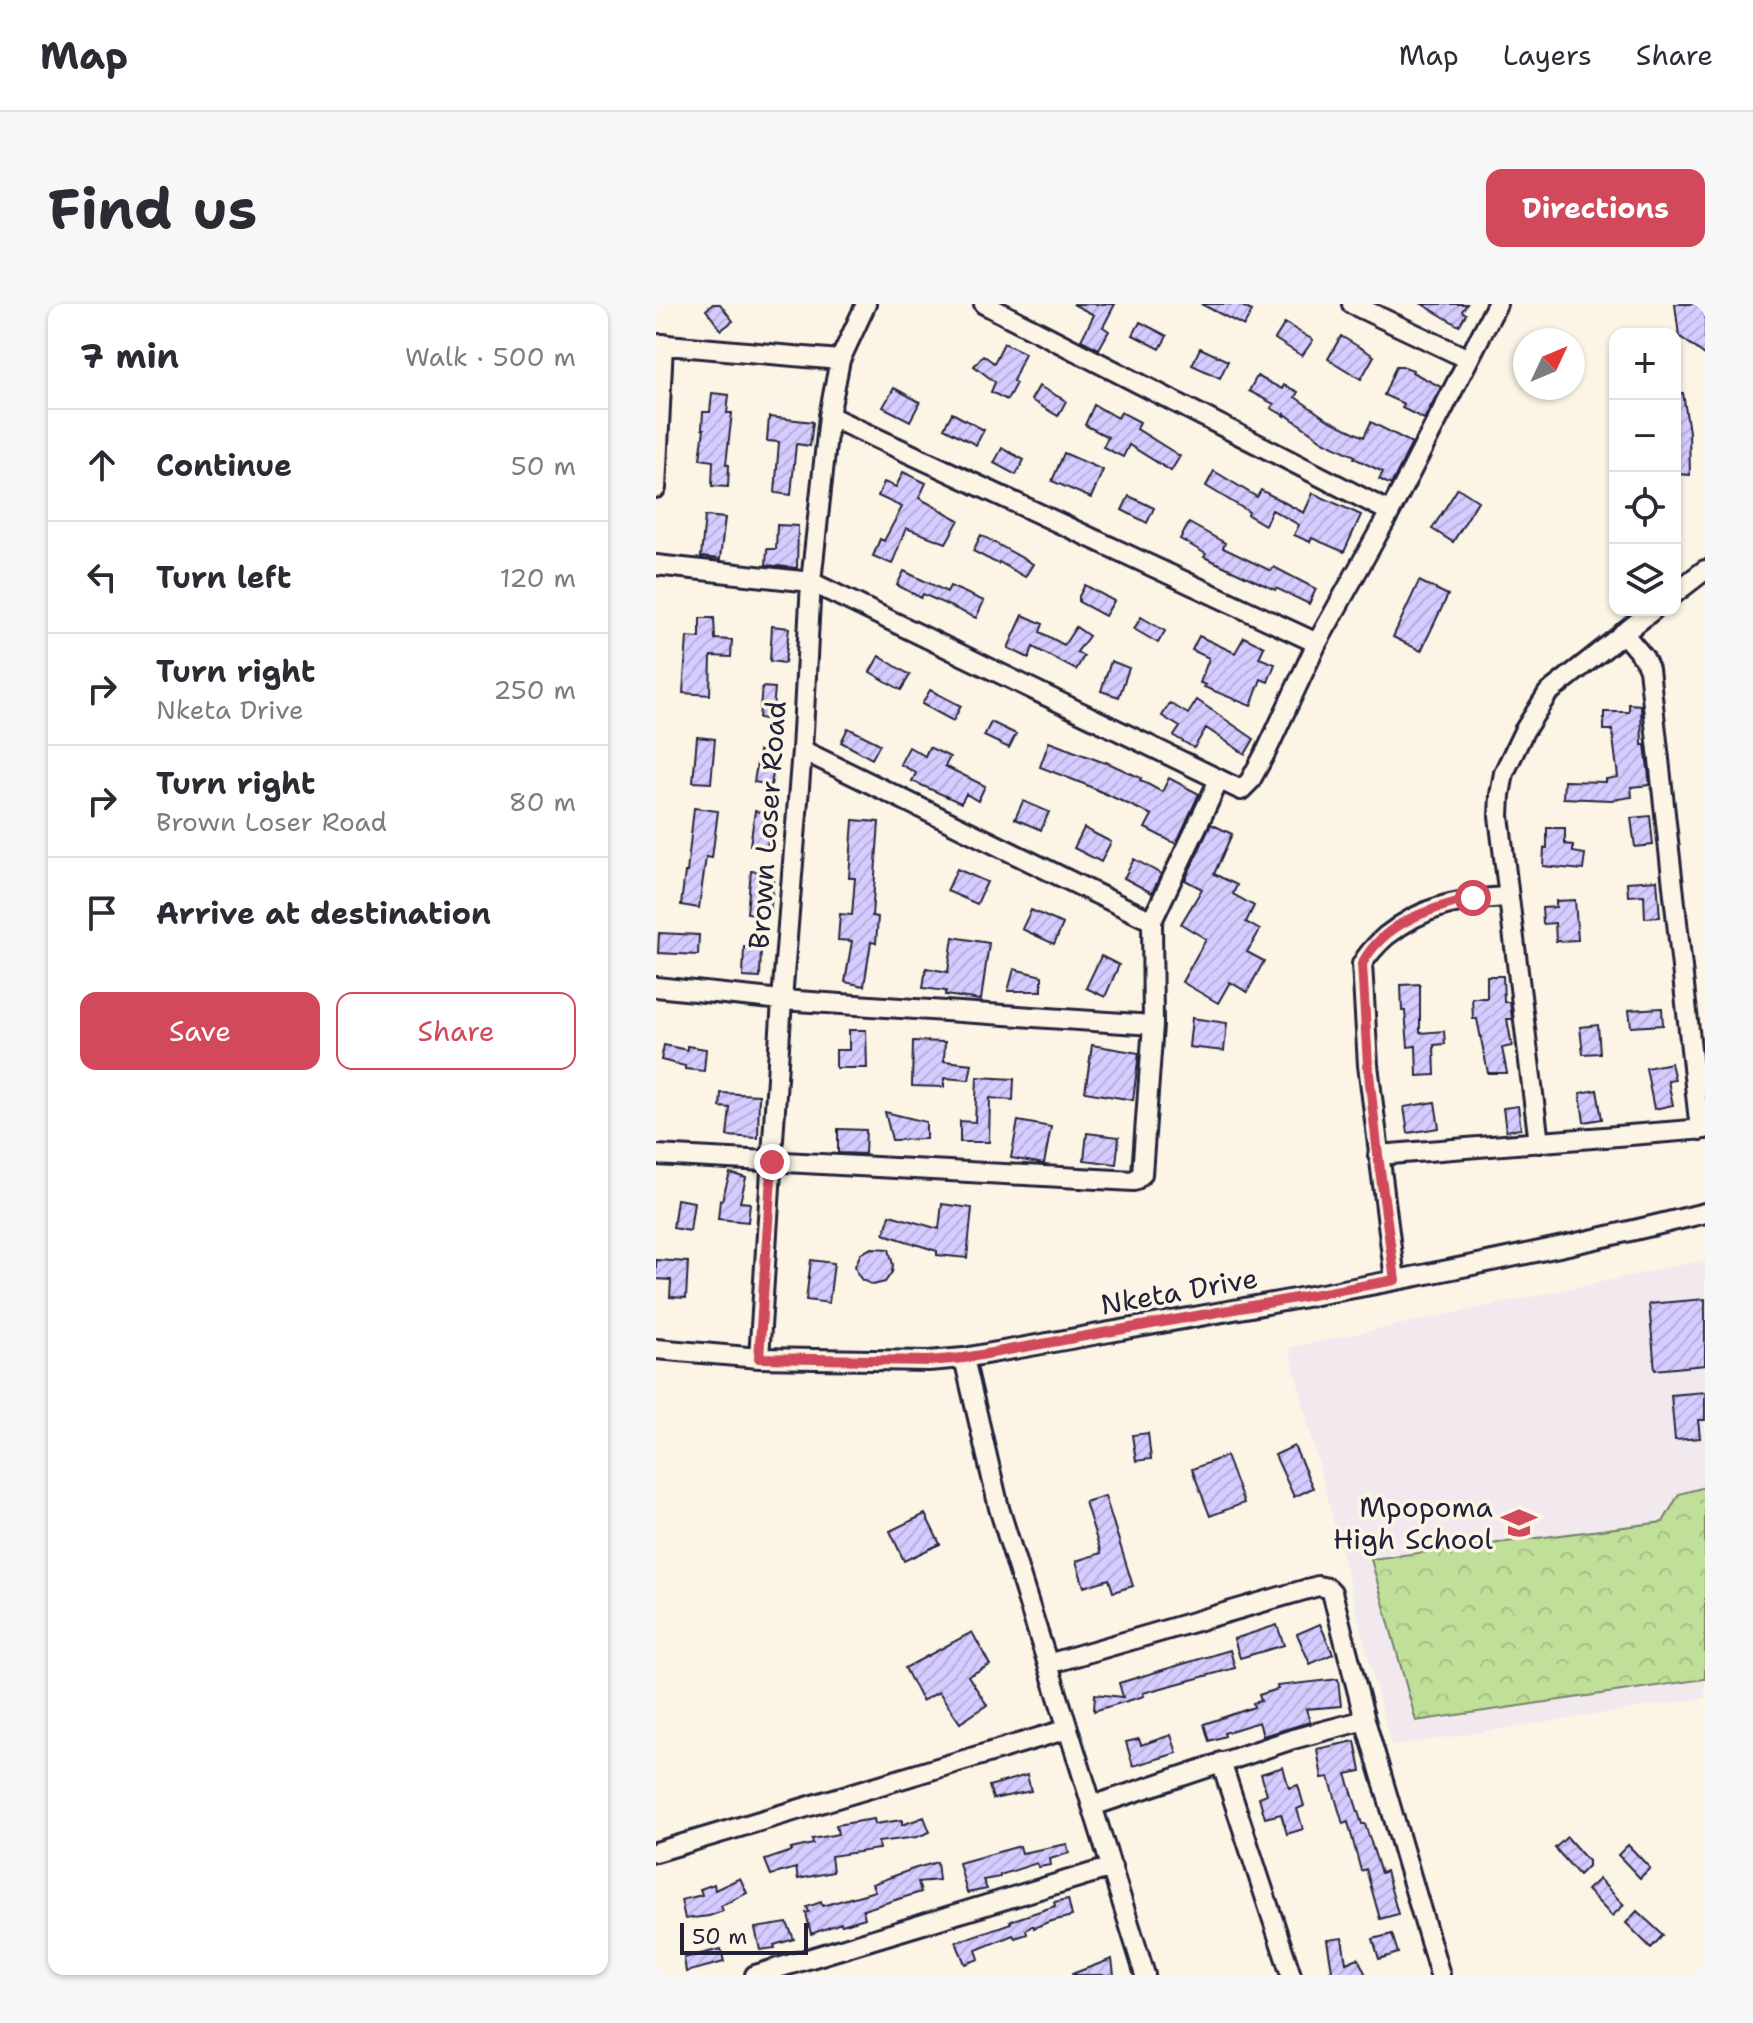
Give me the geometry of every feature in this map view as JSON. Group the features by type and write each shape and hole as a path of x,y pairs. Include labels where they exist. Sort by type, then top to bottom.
{"street":[{"name":"Brown Loser Road","path":"759,1358 811,582 829,416 840,360 866,304"},
{"path":"984,304 1390,512"},
{"path":"1352,304 1468,359"},
{"path":"656,565 811,582 1241,790 1250,781 1317,643 1390,512 1497,304"},
{"path":"656,488 660,344 840,360"},
{"path":"829,416 1317,643"},
{"path":"1681,588 1705,570"},
{"path":"1539,1143 1499,816 1504,773 1524,731 1548,693 1645,616"},
{"path":"1378,1155 1702,1129 1649,669 1623,633"},
{"path":"802,750 1152,921"},
{"path":"656,1155 1134,1181 1142,1174 1153,1025 1152,921 1219,780"},
{"path":"1395,1280 1368,1065 1362,964 1369,951 1419,913 1473,898 1509,897"},
{"path":"656,987 782,1000 1153,1025"},
{"name":"Nketa Drive","path":"656,1349 759,1358 928,1361 964,1358 1514,1257 1705,1213"},
{"path":"964,1358 999,1508 1145,1975"},
{"path":"1048,1664 1318,1586 1332,1592 1365,1720 1440,1975"},
{"path":"1092,1806 1293,1739 1365,1720"},
{"path":"656,1852 1068,1729"},
{"path":"1221,1762 1291,1975"},
{"path":"755,1975 1112,1867"}],"shaded area":[{"name":"Mpopoma High School","path":"1705,1260 1705,1698 1391,1746 1289,1348"}],"green space":[{"path":"1705,1487 1705,1679 1416,1721 1371,1559 1663,1522 1679,1494"}],"building":[{"path":"713,304 720,304 733,321 721,330 706,310"},
{"path":"1073,304 1115,304 1103,327 1109,331 1099,349 1081,340 1094,315"},
{"path":"1201,304 1238,304 1252,311 1244,326"},
{"path":"1422,304 1467,304 1462,311 1466,314 1459,326"},
{"path":"1675,304 1705,304 1705,355 1681,337 1681,328 1678,328"},
{"path":"1140,322 1167,336 1160,349 1133,335"},
{"path":"1285,323 1313,340 1302,356 1275,339"},
{"path":"1341,336 1374,356 1361,379 1328,359"},
{"path":"1004,343 1025,353 1007,400 991,392 995,382 974,366 983,355 994,363"},
{"path":"1200,348 1228,361 1220,378 1192,365"},
{"path":"1396,366 1413,370 1441,387 1424,419 1402,408 1404,404 1384,395"},
{"path":"1257,376 1282,389 1284,385 1298,392 1295,397 1328,420 1364,437 1371,422 1412,443 1391,485 1379,479 1383,472 1323,441 1285,414 1271,408 1274,404 1249,391"},
{"path":"1039,386 1066,401 1058,416 1031,400"},
{"path":"894,388 920,402 910,421 883,407"},
{"path":"712,393 729,395 727,413 732,413 726,464 729,465 728,487 712,486 713,461 700,459 703,412 710,412"},
{"path":"1681,393 1689,432 1690,475 1681,474"},
{"path":"1094,405 1118,418 1121,412 1140,422 1137,429 1180,456 1171,471 1129,445 1123,457 1103,447 1108,437 1085,425"},
{"path":"952,413 984,430 976,445 944,428"},
{"path":"769,417 813,422 810,446 796,444 791,495 775,493 779,442 767,441"},
{"path":"1002,448 1024,460 1016,475 994,463"},
{"path":"1064,453 1103,470 1091,498 1052,481"},
{"path":"1214,471 1257,497 1261,490 1304,513 1313,493 1361,515 1344,552 1312,538 1310,542 1294,535 1299,525 1272,510 1265,525 1206,486"},
{"path":"903,472 926,483 919,498 959,520 946,543 906,528 892,564 873,556 880,539 884,541 902,507 878,496 884,482 896,487"},
{"path":"1458,488 1478,501 1453,542 1432,529"},
{"path":"1129,496 1154,508 1147,523 1122,510"},
{"path":"705,516 725,518 720,559 701,557"},
{"path":"1189,523 1225,543 1223,548 1271,571 1274,567 1316,589 1309,604 1204,557 1206,554 1180,539"},
{"path":"777,525 798,526 797,568 766,565 767,549 776,549"},
{"path":"981,535 1033,564 1025,577 973,551"},
{"path":"904,571 947,592 950,586 984,601 976,618 923,594 921,598 897,585"},
{"path":"1419,581 1448,595 1421,651 1393,637"},
{"path":"1085,585 1114,601 1105,616 1079,602"},
{"path":"1023,615 1043,624 1040,632 1064,645 1076,627 1089,636 1077,652 1084,656 1076,670 1033,647 1029,658 1008,648"},
{"path":"1141,617 1165,631 1158,643 1134,629"},
{"path":"700,618 714,618 715,639 732,640 731,657 711,656 710,695 683,693 687,637 700,638"},
{"path":"772,626 789,628 785,663 770,661"},
{"path":"1199,636 1235,653 1244,637 1264,647 1259,658 1275,664 1268,682 1261,679 1251,706 1200,683 1209,658 1192,650"},
{"path":"879,656 910,675 901,690 870,672"},
{"path":"1111,661 1129,668 1119,697 1101,691"},
{"path":"762,687 775,688 772,720 759,718"},
{"path":"930,690 961,706 953,721 922,704"},
{"path":"1197,700 1254,739 1245,754 1206,728 1194,748 1174,736 1180,727 1162,716 1170,703 1188,714"},
{"path":"1629,704 1641,705 1642,745 1645,745 1650,785 1631,787 1632,797 1611,800 1563,798 1564,781 1606,782 1606,779 1618,777 1612,730 1604,730 1604,712 1629,712"},
{"path":"991,722 1016,734 1009,748 984,736"},
{"path":"848,728 880,744 872,759 841,742"},
{"path":"697,737 715,739 711,783 693,782"},
{"path":"1049,742 1106,762 1141,778 1162,792 1169,778 1199,794 1176,844 1145,828 1152,815 1040,767"},
{"path":"909,747 925,756 929,747 950,757 945,766 985,786 978,801 966,794 961,803 912,781 916,773 900,764"},
{"path":"759,751 777,753 771,785 754,782"},
{"path":"1023,801 1049,812 1041,830 1015,819"},
{"path":"694,808 718,811 712,858 706,857 699,908 681,905"},
{"path":"755,811 772,814 767,847 750,845"},
{"path":"1650,816 1653,845 1635,847 1631,818"},
{"path":"853,820 879,822 872,916 878,917 876,943 871,942 864,986 845,982 852,941 838,940 840,914 852,915 855,878 849,878"},
{"path":"1211,824 1232,834 1214,874 1237,885 1233,894 1254,906 1246,922 1260,930 1247,952 1264,961 1247,992 1230,982 1218,1003 1182,982 1206,939 1181,924 1202,889 1185,880"},
{"path":"1084,828 1111,842 1101,862 1074,848"},
{"path":"1547,828 1565,828 1565,844 1573,845 1573,852 1585,854 1583,870 1543,866"},
{"path":"1134,859 1161,874 1152,893 1124,878"},
{"path":"957,869 987,882 977,904 947,891"},
{"path":"751,871 774,873 770,916 747,913"},
{"path":"1657,880 1660,917 1645,918 1644,895 1628,896 1627,882"},
{"path":"1575,900 1578,940 1556,941 1555,923 1543,924 1542,908 1556,907 1556,901"},
{"path":"1031,910 1063,924 1054,944 1022,929"},
{"path":"659,933 699,935 698,955 658,953"},
{"path":"953,937 989,943 981,1000 923,988 926,968 948,972"},
{"path":"744,946 761,947 760,978 743,977"},
{"path":"1101,956 1119,965 1105,997 1086,988"},
{"path":"1014,969 1042,976 1042,991 1008,991"},
{"path":"1487,976 1503,976 1504,1002 1510,1002 1512,1019 1507,1019 1512,1046 1502,1048 1507,1073 1488,1073 1477,1019 1473,1019 1472,998 1487,998"},
{"path":"1420,984 1420,1033 1444,1031 1445,1044 1434,1045 1435,1075 1417,1076 1416,1046 1408,1047 1405,1011 1402,1011 1401,985"},
{"path":"1662,1008 1663,1025 1631,1027 1629,1010"},
{"path":"1192,1018 1227,1023 1224,1051 1189,1047"},
{"path":"1598,1025 1600,1053 1583,1054 1580,1027"},
{"path":"849,1030 866,1030 867,1068 836,1068 836,1050 849,1050"},
{"path":"913,1041 945,1042 944,1061 972,1064 969,1080 944,1078 944,1087 912,1086"},
{"path":"664,1045 687,1050 687,1046 706,1049 704,1071 685,1069 685,1066 661,1060"},
{"path":"1092,1045 1139,1053 1133,1100 1085,1092"},
{"path":"1671,1063 1675,1080 1668,1081 1673,1105 1654,1109 1646,1068"},
{"path":"977,1077 1014,1079 1013,1100 990,1098 989,1142 960,1142 960,1121 975,1122"},
{"path":"1597,1090 1602,1119 1584,1122 1580,1093"},
{"path":"721,1093 759,1095 758,1138 727,1136 730,1108 720,1107"},
{"path":"1435,1102 1439,1128 1408,1133 1404,1107"},
{"path":"1518,1106 1521,1129 1506,1131 1503,1108"},
{"path":"885,1112 926,1122 926,1139 892,1140"},
{"path":"1018,1121 1051,1127 1044,1164 1011,1158"},
{"path":"838,1129 866,1130 865,1154 838,1153"},
{"path":"1087,1133 1119,1137 1116,1164 1084,1160"},
{"path":"730,1173 746,1178 740,1202 750,1203 748,1222 718,1219 720,1200"},
{"path":"677,1199 694,1202 690,1231 673,1228"},
{"path":"942,1204 972,1208 967,1258 937,1255 937,1251 884,1234 890,1215 939,1229"},
{"path":"872,1248 889,1249 893,1265 885,1282 873,1285 862,1280 855,1266 861,1253"},
{"path":"656,1260 688,1262 686,1298 670,1297 671,1280 656,1279"},
{"path":"811,1260 834,1263 829,1303 806,1300"},
{"path":"1705,1299 1705,1365 1655,1370 1649,1304"},
{"path":"1705,1392 1705,1420 1698,1420 1700,1438 1675,1440 1671,1395"},
{"path":"1148,1433 1151,1459 1136,1461 1132,1435"},
{"path":"1294,1446 1313,1488 1294,1497 1275,1455"},
{"path":"1226,1456 1244,1503 1210,1516 1192,1469"},
{"path":"1105,1496 1133,1586 1113,1592 1109,1579 1084,1587 1076,1561 1101,1553 1085,1502"},
{"path":"925,1514 940,1544 904,1561 890,1531"},
{"path":"1320,1624 1333,1654 1310,1664 1297,1634"},
{"path":"1277,1625 1284,1645 1240,1658 1234,1639"},
{"path":"972,1632 990,1665 968,1676 987,1705 960,1723 939,1692 922,1701 905,1668"},
{"path":"1230,1650 1235,1668 1143,1693 1144,1696 1094,1711 1095,1694 1123,1697 1119,1683"},
{"path":"1338,1679 1341,1706 1306,1709 1310,1722 1263,1736 1259,1722 1209,1741 1204,1724 1254,1707 1253,1703 1261,1701 1259,1695 1278,1689 1277,1686"},
{"path":"1171,1735 1177,1753 1133,1766 1126,1742 1139,1739 1141,1745"},
{"path":"1355,1741 1361,1771 1346,1774 1381,1873 1386,1871 1398,1914 1380,1919 1366,1869 1361,1871 1348,1822 1343,1824 1329,1777 1322,1778 1317,1749"},
{"path":"1283,1767 1289,1788 1298,1785 1304,1806 1297,1809 1303,1829 1287,1834 1281,1814 1265,1818 1259,1797 1267,1794 1261,1774"},
{"path":"1027,1775 1031,1791 993,1799 989,1786"},
{"path":"924,1817 930,1832 917,1837 878,1842 879,1849 831,1856 833,1872 798,1879 796,1868 771,1875 765,1860 813,1844 812,1839 838,1834 836,1825 874,1819 875,1824 902,1820 902,1825"},
{"path":"1567,1837 1588,1861 1588,1866 1579,1875 1555,1848"},
{"path":"1067,1844 1069,1853 1050,1859 1051,1865 1038,1867 1037,1863 983,1880 987,1889 967,1893 959,1863 1020,1846 1022,1853"},
{"path":"1628,1845 1650,1868 1640,1878 1618,1855"},
{"path":"937,1862 939,1880 918,1882 921,1892 863,1910 865,1918 811,1934 807,1907 821,1902 822,1906 875,1891 872,1884"},
{"path":"740,1878 747,1893 721,1906 723,1911 685,1919 681,1900 702,1895 700,1889 714,1884 715,1890"},
{"path":"1599,1879 1624,1905 1612,1916 1587,1890"},
{"path":"1068,1899 1072,1916 1034,1928 1032,1926 1026,1930 1027,1934 1015,1938 1013,1935 976,1950 979,1959 965,1964 956,1942"},
{"path":"1637,1911 1663,1935 1651,1948 1626,1923"},
{"path":"787,1923 794,1939 774,1945 775,1948 760,1950 755,1928"},
{"path":"1392,1934 1398,1953 1379,1959 1373,1939"},
{"path":"1342,1938 1346,1963 1358,1958 1366,1975 1321,1975 1332,1970 1327,1940"},
{"path":"721,1949 724,1962 686,1972 684,1958"},
{"path":"1112,1959 1114,1975 1072,1974"}],"place":[{"name":"Mpopoma High School","path":"1519,1523"}],"route":[{"path":"772,1162 759,1358 928,1361 964,1358 1395,1280 1368,1065 1362,964 1369,951 1419,913 1473,898"}]}
